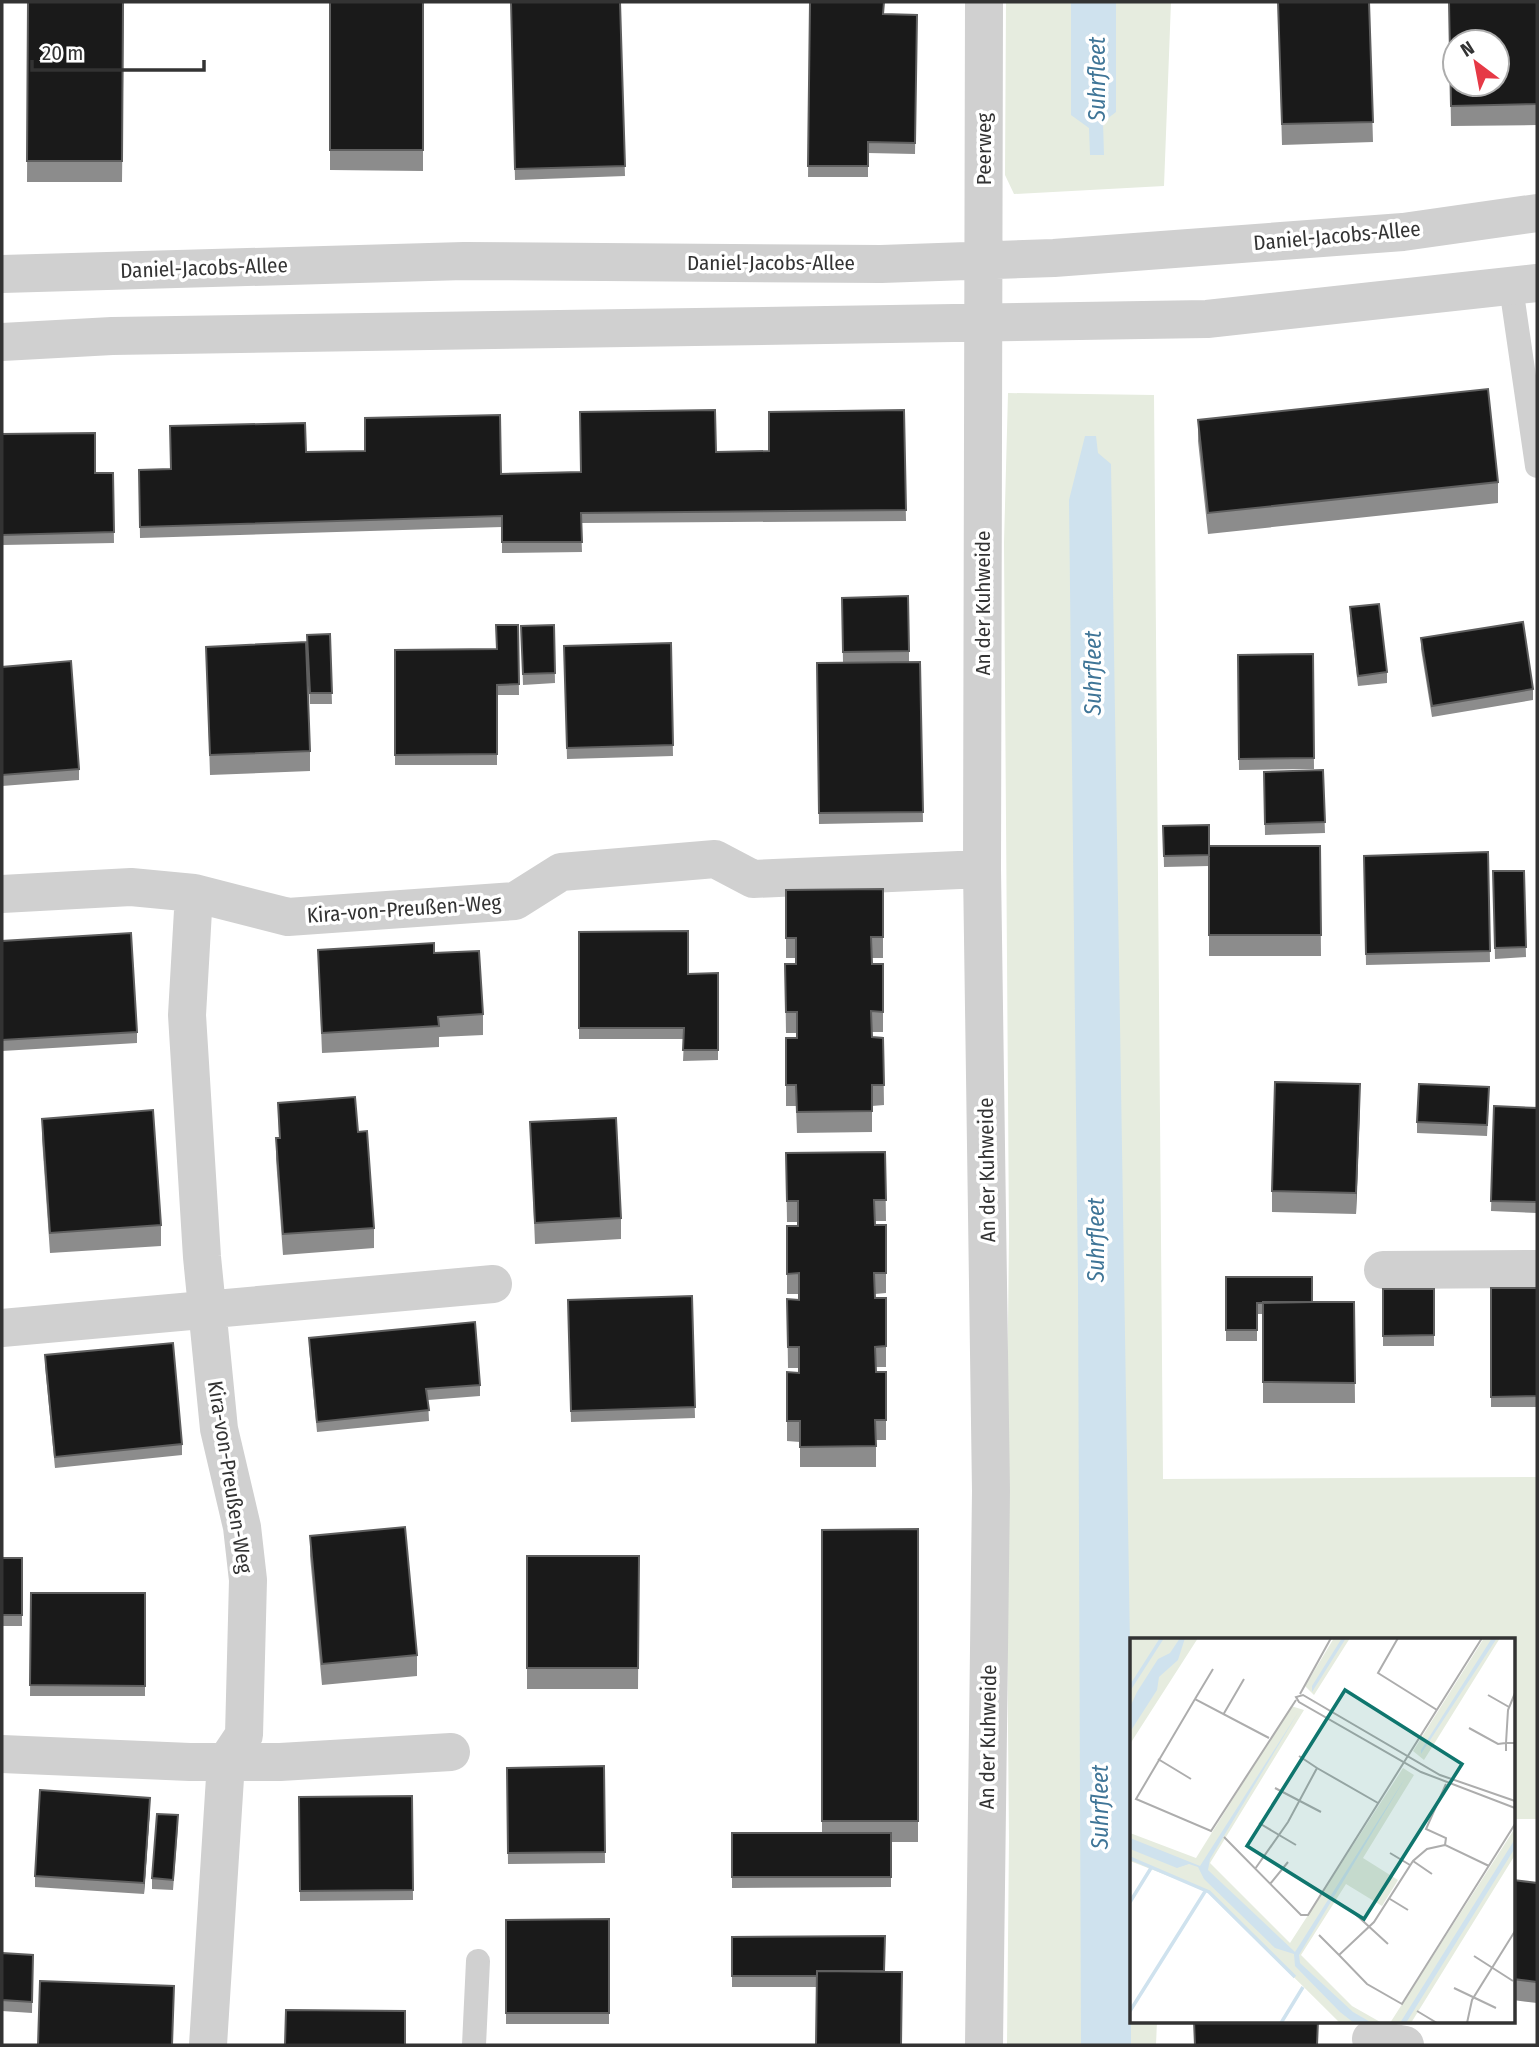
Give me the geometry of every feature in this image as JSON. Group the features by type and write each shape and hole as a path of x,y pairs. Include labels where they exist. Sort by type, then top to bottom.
{"street":[{"name":"Peerweg","path":"984,2 984,294"},
{"name":"Daniel-Jacobs-Allee","path":"2,342 984,294 1537,213"},
{"name":"Daniel-Jacobs-Allee","path":"2,274 464,261 881,264 984,294 1207,319 1524,285"},
{"name":"An der Kuhweide","path":"984,294 982,869 991,1491 984,2045"},
{"name":"Kira-von-Preußen-Weg","path":"2,894 131,887 194,892 288,917 515,901 561,872 715,859 753,879 982,869"},
{"name":"Kira-von-Preußen-Weg","path":"194,892 187,1015 207,1312 219,1429 242,1527 248,1580 244,1735 226,1762 208,2045"},
{"path":"1383,1270 1537,1269"},
{"path":"2,1328 207,1312 493,1284"},
{"path":"2,1754 226,1762 451,1752"}],"lane":[{"path":"1524,285 1537,466"},
{"path":"474,2045 478,1961"}],"shaded area":[{"path":"1006,2 1171,2 1164,186 1014,194 1005,175"},
{"path":"1008,393 1154,395 1163,1479 1537,1477 1537,1819 1514,1819 1514,1638 1130,1638 1130,2022 1157,2022 1156,2045 1007,2045 1009,1839 1006,1505 1009,1236 1004,543"}],"water":[{"name":"Suhrfleet","path":"1071,2 1116,2 1116,112 1103,122 1104,155 1090,155 1089,128 1071,115"},
{"name":"Suhrfleet","path":"1085,436 1096,436 1098,453 1111,464 1130,1646 1131,2045 1081,2045 1078,1282 1069,500"}],"building":[{"path":"28,2 123,2 122,161 27,161"},
{"path":"330,2 423,2 423,150 330,150"},
{"path":"511,2 620,2 625,166 515,169"},
{"path":"810,2 884,2 883,14 917,15 915,143 868,142 868,166 808,166"},
{"path":"1278,2 1369,2 1373,122 1282,124"},
{"path":"1449,2 1537,2 1537,104 1451,106 1451,98 1511,98 1511,28 1450,28"},
{"path":"1488,389 1498,482 1208,513 1198,420"},
{"path":"715,410 716,452 769,451 769,412 904,410 906,510 581,513 582,542 502,542 502,516 140,527 139,470 171,469 170,426 305,423 306,452 365,451 365,418 500,415 501,474 581,472 580,412"},
{"path":"95,433 95,473 113,473 114,532 2,535 2,434"},
{"path":"908,596 909,651 843,652 842,598"},
{"path":"1379,604 1387,672 1358,676 1350,607"},
{"path":"1523,622 1533,689 1432,706 1421,638"},
{"path":"496,625 518,625 519,684 497,685 497,754 395,755 395,650 497,649"},
{"path":"554,625 555,673 523,674 521,626"},
{"path":"330,634 332,693 310,693 307,635"},
{"path":"306,642 310,751 210,755 206,647"},
{"path":"671,643 673,745 567,748 564,646"},
{"path":"1313,654 1314,758 1239,759 1238,655"},
{"path":"71,661 79,769 2,775 2,667"},
{"path":"920,662 923,812 819,813 817,663"},
{"path":"1323,770 1325,822 1265,824 1264,772"},
{"path":"1209,825 1209,855 1164,856 1163,826"},
{"path":"1209,846 1320,846 1321,935 1209,935"},
{"path":"1488,852 1490,951 1366,954 1364,856"},
{"path":"1493,871 1524,871 1526,947 1495,948"},
{"path":"883,889 883,937 871,937 872,964 883,964 883,1012 871,1011 872,1037 883,1038 884,1085 872,1085 872,1111 797,1112 796,1085 786,1085 786,1038 797,1038 797,1012 786,1012 785,964 796,964 796,938 786,938 786,890"},
{"path":"688,931 688,974 718,973 718,1050 683,1050 684,1028 579,1028 579,932"},
{"path":"131,933 137,1032 2,1040 2,941"},
{"path":"434,943 434,953 479,951 483,1014 438,1017 439,1026 322,1033 318,950"},
{"path":"1275,1082 1360,1084 1356,1193 1272,1191"},
{"path":"1419,1084 1489,1087 1487,1125 1417,1122"},
{"path":"355,1097 358,1132 367,1131 374,1228 283,1234 276,1138 280,1138 278,1103"},
{"path":"1494,1106 1537,1108 1537,1202 1491,1201"},
{"path":"153,1110 161,1225 50,1233 42,1119"},
{"path":"616,1118 621,1218 535,1223 530,1122"},
{"path":"885,1152 886,1200 874,1200 875,1225 886,1225 886,1273 874,1273 875,1298 886,1298 886,1346 875,1347 876,1372 886,1372 886,1420 875,1420 876,1446 800,1447 800,1421 787,1421 787,1372 799,1373 799,1347 788,1347 787,1299 799,1300 799,1273 787,1274 787,1226 798,1226 798,1201 787,1201 786,1153"},
{"path":"1226,1277 1312,1277 1312,1302 1257,1303 1257,1330 1226,1330"},
{"path":"1491,1288 1537,1288 1537,1396 1491,1397"},
{"path":"1383,1289 1434,1289 1434,1335 1383,1336"},
{"path":"692,1296 695,1407 571,1411 568,1300"},
{"path":"1263,1302 1354,1302 1355,1383 1263,1382"},
{"path":"475,1322 480,1385 426,1389 429,1410 317,1422 309,1338"},
{"path":"173,1343 182,1444 55,1457 45,1355"},
{"path":"405,1527 417,1655 322,1664 310,1536"},
{"path":"918,1529 918,1821 822,1821 822,1530"},
{"path":"527,1556 639,1556 638,1668 527,1668"},
{"path":"2,1558 22,1558 22,1615 2,1615"},
{"path":"31,1593 145,1593 145,1686 30,1685"},
{"path":"604,1766 605,1852 508,1853 507,1768"},
{"path":"40,1790 150,1798 144,1883 35,1876"},
{"path":"412,1796 413,1890 300,1891 299,1797"},
{"path":"157,1814 178,1815 173,1880 152,1878"},
{"path":"732,1833 891,1833 891,1877 732,1877"},
{"path":"1514,1880 1537,1883 1537,1982 1514,1979"},
{"path":"609,1919 609,2013 506,2013 506,1920"},
{"path":"885,1936 884,1971 817,1971 817,1976 732,1976 732,1937"},
{"path":"2,1953 33,1955 32,2002 2,2000"},
{"path":"817,1971 902,1972 901,2045 816,2045"},
{"path":"40,1981 174,1986 172,2045 38,2045"},
{"path":"286,2010 405,2011 405,2045 285,2045"},
{"path":"1194,2022 1318,2022 1317,2045 1195,2045"}]}
